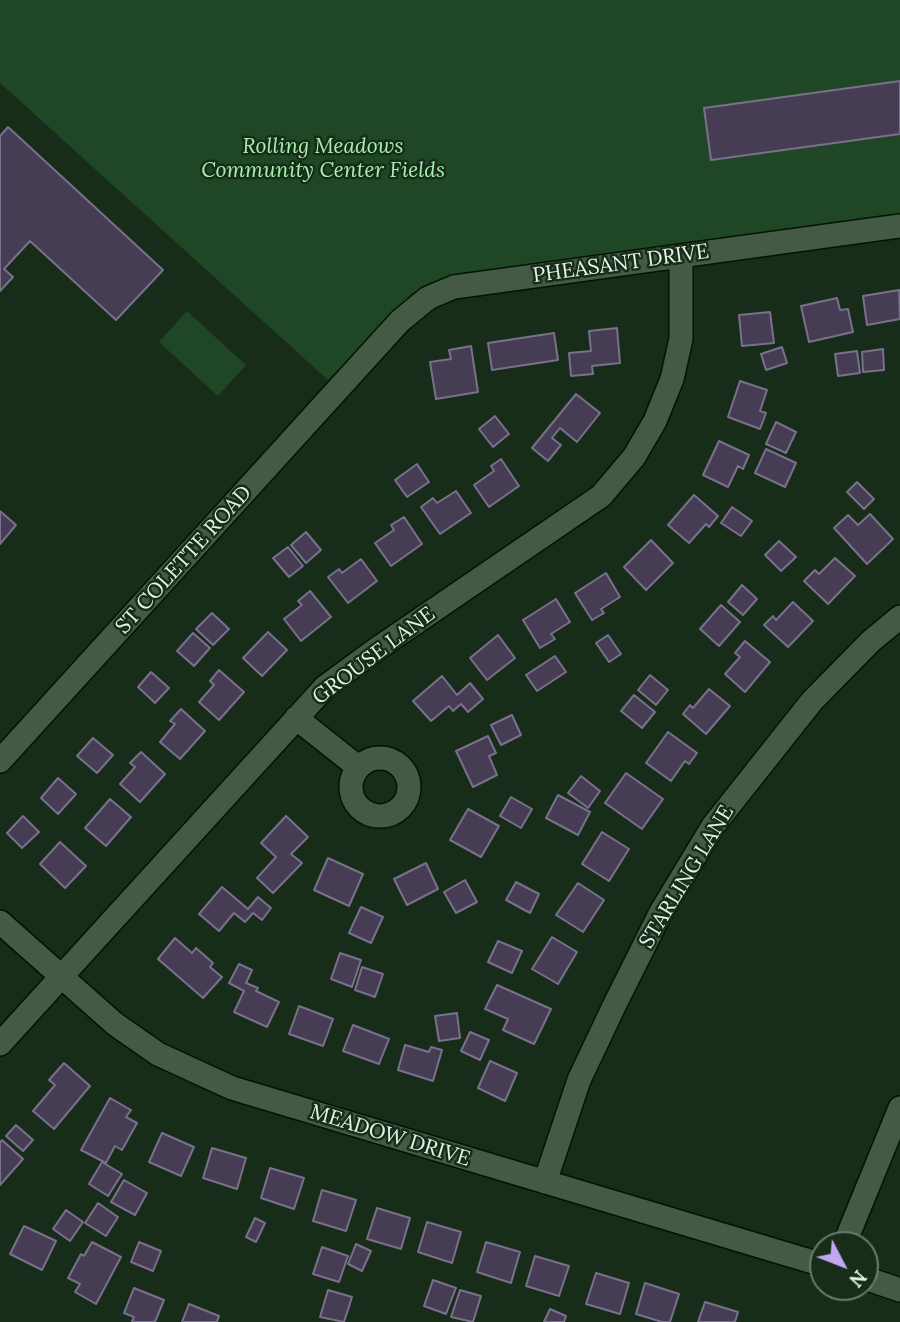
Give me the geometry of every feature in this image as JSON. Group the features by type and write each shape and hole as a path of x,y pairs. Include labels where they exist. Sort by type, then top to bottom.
{"street":[{"name":"PHEASANT DRIVE","path":"368,358 400,321 428,298 454,287 900,226"},
{"name":"GROUSE LANE","path":"0,1044 325,687 374,650 601,496 634,457 655,421 673,379 681,338 681,256"},
{"name":"ST COLETTE ROAD","path":"0,761 368,358"},
{"name":"STARLING LANE","path":"545,1182 579,1080 604,1026 661,912 713,826 812,701 871,641 900,617"},
{"path":"296,718 358,767"},
{"name":"MEADOW DRIVE","path":"0,922 116,1024 158,1054 232,1088 809,1261"},
{"path":"850,1231 900,1108"},
{"path":"879,1283 900,1290"}],"green space":[{"name":"Rolling Meadows Community Center Fields","path":"0,0 900,0 900,215 537,263 413,292 328,380 0,83"},
{"path":"187,311 246,365 218,396 159,342"}],"building":[{"path":"900,81 900,134 711,160 704,108"},
{"path":"8,127 163,270 116,320 30,241 4,269 13,277 0,291 0,136"},
{"path":"899,290 900,319 867,325 863,296"},
{"path":"837,298 840,310 848,309 853,332 809,342 801,306"},
{"path":"770,312 774,343 742,346 739,315"},
{"path":"617,328 620,363 592,366 593,374 571,376 569,353 591,351 589,331"},
{"path":"554,333 558,360 492,370 488,343"},
{"path":"471,346 478,392 436,399 430,362 451,359 449,350"},
{"path":"782,347 787,363 766,370 761,354"},
{"path":"883,349 884,370 863,372 862,352"},
{"path":"857,351 860,373 838,376 835,354"},
{"path":"740,381 767,390 760,411 766,413 760,429 728,417"},
{"path":"576,394 600,413 577,442 560,428 552,438 561,445 548,461 532,448"},
{"path":"495,416 509,434 493,447 479,429"},
{"path":"776,422 796,432 786,453 766,444"},
{"path":"719,441 749,455 743,469 738,466 728,487 703,475"},
{"path":"766,449 796,463 785,487 755,473"},
{"path":"501,459 519,486 489,507 474,485 494,471 491,466"},
{"path":"417,464 429,482 407,497 395,480"},
{"path":"857,482 874,499 864,509 847,492"},
{"path":"456,491 471,513 440,534 421,507 433,498 437,503"},
{"path":"694,495 718,516 709,527 706,524 689,543 668,525"},
{"path":"732,507 752,521 741,536 721,523"},
{"path":"0,511 16,525 0,544"},
{"path":"870,514 893,539 867,564 834,528 848,515 858,525"},
{"path":"404,517 422,544 391,566 375,543 394,530 391,525"},
{"path":"306,532 321,550 306,563 291,545"},
{"path":"651,540 673,563 646,590 624,567"},
{"path":"779,541 796,557 781,571 765,555"},
{"path":"288,547 303,566 289,577 273,558"},
{"path":"835,558 855,576 828,604 804,581 815,570 819,574"},
{"path":"361,559 377,581 348,603 328,577 339,569 342,573"},
{"path":"606,573 620,597 601,609 604,613 592,620 575,593"},
{"path":"742,585 757,599 743,615 728,602"},
{"path":"310,591 331,617 301,641 284,619 302,605 298,601"},
{"path":"556,599 570,622 551,634 555,639 540,648 523,620"},
{"path":"793,602 813,621 788,647 764,625 773,616 776,620"},
{"path":"721,605 740,622 719,646 700,629"},
{"path":"212,613 229,629 213,645 196,629"},
{"path":"268,632 287,650 262,676 243,658"},
{"path":"193,633 210,648 194,666 177,651"},
{"path":"498,635 515,658 487,680 470,658"},
{"path":"608,635 621,654 609,662 596,643"},
{"path":"745,641 770,662 745,692 725,674 740,657 735,653"},
{"path":"555,656 566,672 537,691 526,675"},
{"path":"219,670 244,692 219,720 199,702 214,685 210,681"},
{"path":"151,672 169,688 155,703 138,687"},
{"path":"650,675 668,690 656,705 638,690"},
{"path":"442,676 457,695 470,683 483,699 468,712 461,704 453,711 449,706 431,721 413,701"},
{"path":"709,689 730,706 706,734 683,714 690,705 693,708"},
{"path":"634,695 655,712 642,728 621,711"},
{"path":"181,709 205,731 180,759 160,742 175,724 170,721"},
{"path":"512,715 521,735 501,745 491,725"},
{"path":"668,732 697,753 689,764 685,761 671,781 646,763"},
{"path":"488,736 496,753 489,756 497,775 473,787 456,751"},
{"path":"93,738 113,755 97,773 77,756"},
{"path":"141,752 165,774 140,802 120,784 135,767 130,763"},
{"path":"626,773 663,799 642,829 605,803"},
{"path":"581,776 600,791 588,808 568,793"},
{"path":"58,778 76,794 58,814 41,798"},
{"path":"558,795 590,812 578,835 546,818"},
{"path":"511,797 532,809 521,828 500,816"},
{"path":"110,799 131,817 106,846 85,828"},
{"path":"468,809 499,826 481,857 450,840"},
{"path":"23,816 39,832 22,848 7,833"},
{"path":"286,816 308,837 291,854 302,863 273,893 257,878 276,857 261,843"},
{"path":"602,832 629,849 609,881 582,864"},
{"path":"60,842 86,866 65,888 40,864"},
{"path":"328,858 363,874 349,906 314,890"},
{"path":"426,863 438,889 407,905 394,879"},
{"path":"465,880 477,902 456,913 444,892"},
{"path":"516,882 539,894 530,913 506,900"},
{"path":"578,883 604,900 583,932 556,915"},
{"path":"222,887 248,909 258,897 271,908 262,920 253,913 245,922 234,913 219,931 199,914"},
{"path":"361,907 383,917 371,943 349,933"},
{"path":"552,937 577,952 558,984 532,969"},
{"path":"175,938 192,953 196,948 213,963 210,967 222,977 203,998 158,959"},
{"path":"498,941 522,951 512,973 488,962"},
{"path":"340,953 361,960 352,987 331,979"},
{"path":"239,964 252,970 246,983 279,1002 267,1027 234,1012 244,991 229,983"},
{"path":"362,967 383,974 375,997 355,990"},
{"path":"497,985 551,1009 534,1044 503,1030 508,1019 485,1009"},
{"path":"299,1006 333,1019 323,1046 289,1034"},
{"path":"457,1013 460,1038 439,1041 435,1016"},
{"path":"353,1025 389,1039 379,1064 343,1051"},
{"path":"470,1032 489,1040 480,1060 461,1051"},
{"path":"405,1045 429,1052 431,1047 442,1050 433,1081 398,1070"},
{"path":"490,1061 517,1073 505,1101 478,1088"},
{"path":"64,1063 90,1086 54,1129 33,1111 55,1085 49,1080"},
{"path":"110,1098 131,1110 126,1117 137,1123 122,1150 115,1146 106,1163 81,1150"},
{"path":"16,1125 33,1140 23,1151 6,1136"},
{"path":"162,1133 194,1147 181,1176 149,1162"},
{"path":"2,1140 23,1159 0,1185 0,1143"},
{"path":"212,1148 246,1158 237,1189 203,1178"},
{"path":"102,1162 122,1174 108,1196 89,1184"},
{"path":"270,1168 304,1178 294,1209 261,1198"},
{"path":"124,1180 147,1193 135,1215 111,1202"},
{"path":"322,1190 356,1200 346,1231 313,1221"},
{"path":"98,1203 118,1217 106,1236 85,1223"},
{"path":"377,1208 410,1218 401,1249 367,1239"},
{"path":"66,1210 83,1222 70,1241 53,1229"},
{"path":"255,1218 265,1223 256,1242 246,1237"},
{"path":"427,1222 461,1232 452,1263 418,1252"},
{"path":"24,1226 56,1241 42,1270 10,1254"},
{"path":"92,1242 121,1257 96,1304 75,1292 80,1284 68,1278 81,1254 84,1256"},
{"path":"139,1242 161,1251 153,1271 131,1262"},
{"path":"486,1242 520,1252 511,1283 477,1272"},
{"path":"356,1244 371,1251 362,1271 348,1264"},
{"path":"322,1247 348,1256 339,1282 313,1274"},
{"path":"535,1256 569,1266 559,1296 526,1286"},
{"path":"596,1273 629,1283 620,1314 586,1304"},
{"path":"433,1280 456,1288 446,1314 424,1306"},
{"path":"645,1283 679,1294 670,1322 636,1314"},
{"path":"134,1288 164,1300 155,1322 135,1322 132,1321 134,1317 124,1313"},
{"path":"328,1290 352,1297 344,1322 320,1317"},
{"path":"460,1290 481,1296 473,1322 451,1317"},
{"path":"705,1302 738,1312 735,1322 698,1322"},
{"path":"189,1304 219,1316 217,1322 182,1322"},
{"path":"550,1309 566,1316 564,1322 544,1322"}]}
